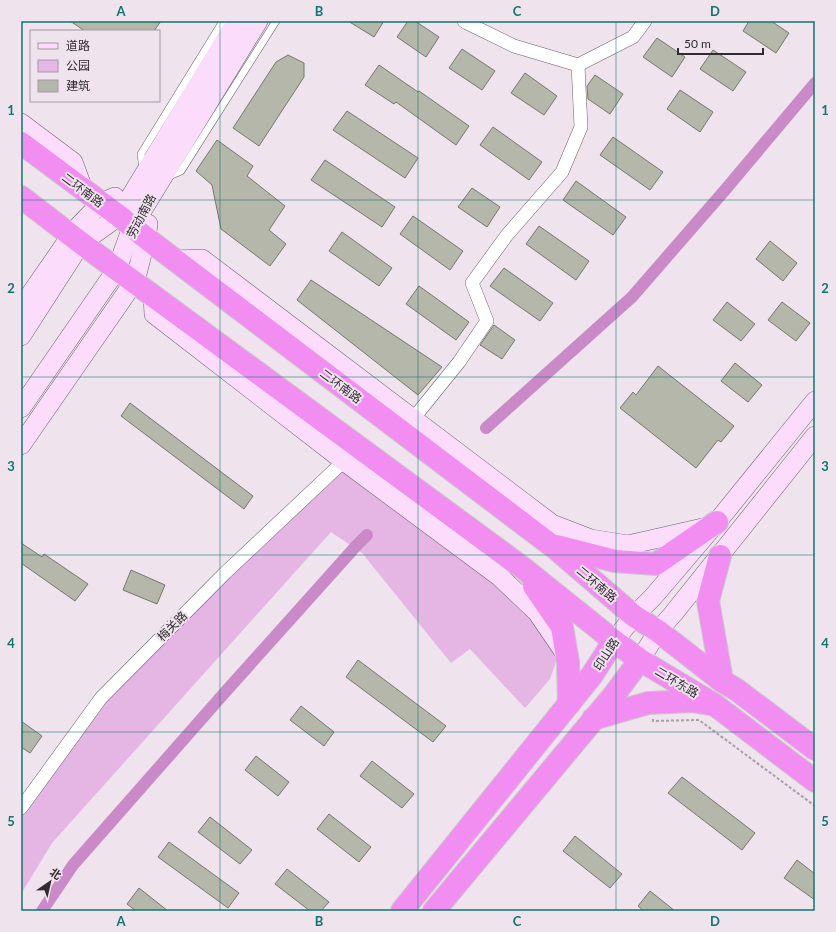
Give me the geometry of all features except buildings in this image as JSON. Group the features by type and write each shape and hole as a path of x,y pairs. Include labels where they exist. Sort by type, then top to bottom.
{"highway":[{"name":"二环南路","path":"21,143 549,544 634,616 658,630"},
{"path":"21,197 30,212 76,239 117,269 523,568 640,660 614,695 434,911"},
{"path":"549,544 615,561 656,564 715,524"},
{"path":"720,556 708,601 722,681"},
{"path":"523,568 562,627 568,662 569,704"},
{"path":"658,630 722,681 737,690 815,749"},
{"name":"印山路","path":"402,911 592,675 614,641"},
{"name":"二环东路","path":"640,660 715,705"},
{"path":"593,720 648,703 692,702 715,705 815,781"}],"street":[{"name":"劳动南路","path":"21,408 117,269 148,184 237,21"},
{"name":"劳动南路","path":"148,184 258,21"},
{"path":"464,21 514,46 578,64 633,37 645,21"},
{"path":"413,419 459,362 487,321 472,283 507,235 562,172 581,127 578,64"},
{"path":"21,123 73,162 83,190"},
{"path":"21,308 76,239 75,230 101,203 148,184"},
{"path":"21,445 136,278 132,227 148,184"},
{"name":"劳动南路","path":"21,336 76,239 132,227"},
{"path":"174,260 202,259 552,524 592,539 628,545 715,524"},
{"path":"153,296 154,314 344,461 500,577 537,612 567,656"},
{"name":"印山路","path":"614,641 634,616 654,597 815,401"},
{"path":"640,660 658,630 673,614 720,556 815,436"},
{"name":"梅关路","path":"21,808 101,698 225,573 344,461"}],"lane":[{"path":"223,21 141,154 148,184 181,171 276,21"}],"path":[{"path":"648,703 653,721 699,720 815,806"}],"green space":[{"path":"344,461 500,577 561,647 550,679 525,708 470,649 451,663 362,553 331,532 52,843 21,894 21,808 101,698"}],"waterway":[{"path":"486,428 632,297 815,83"},
{"path":"42,911 73,865 227,690 367,535"}]}
